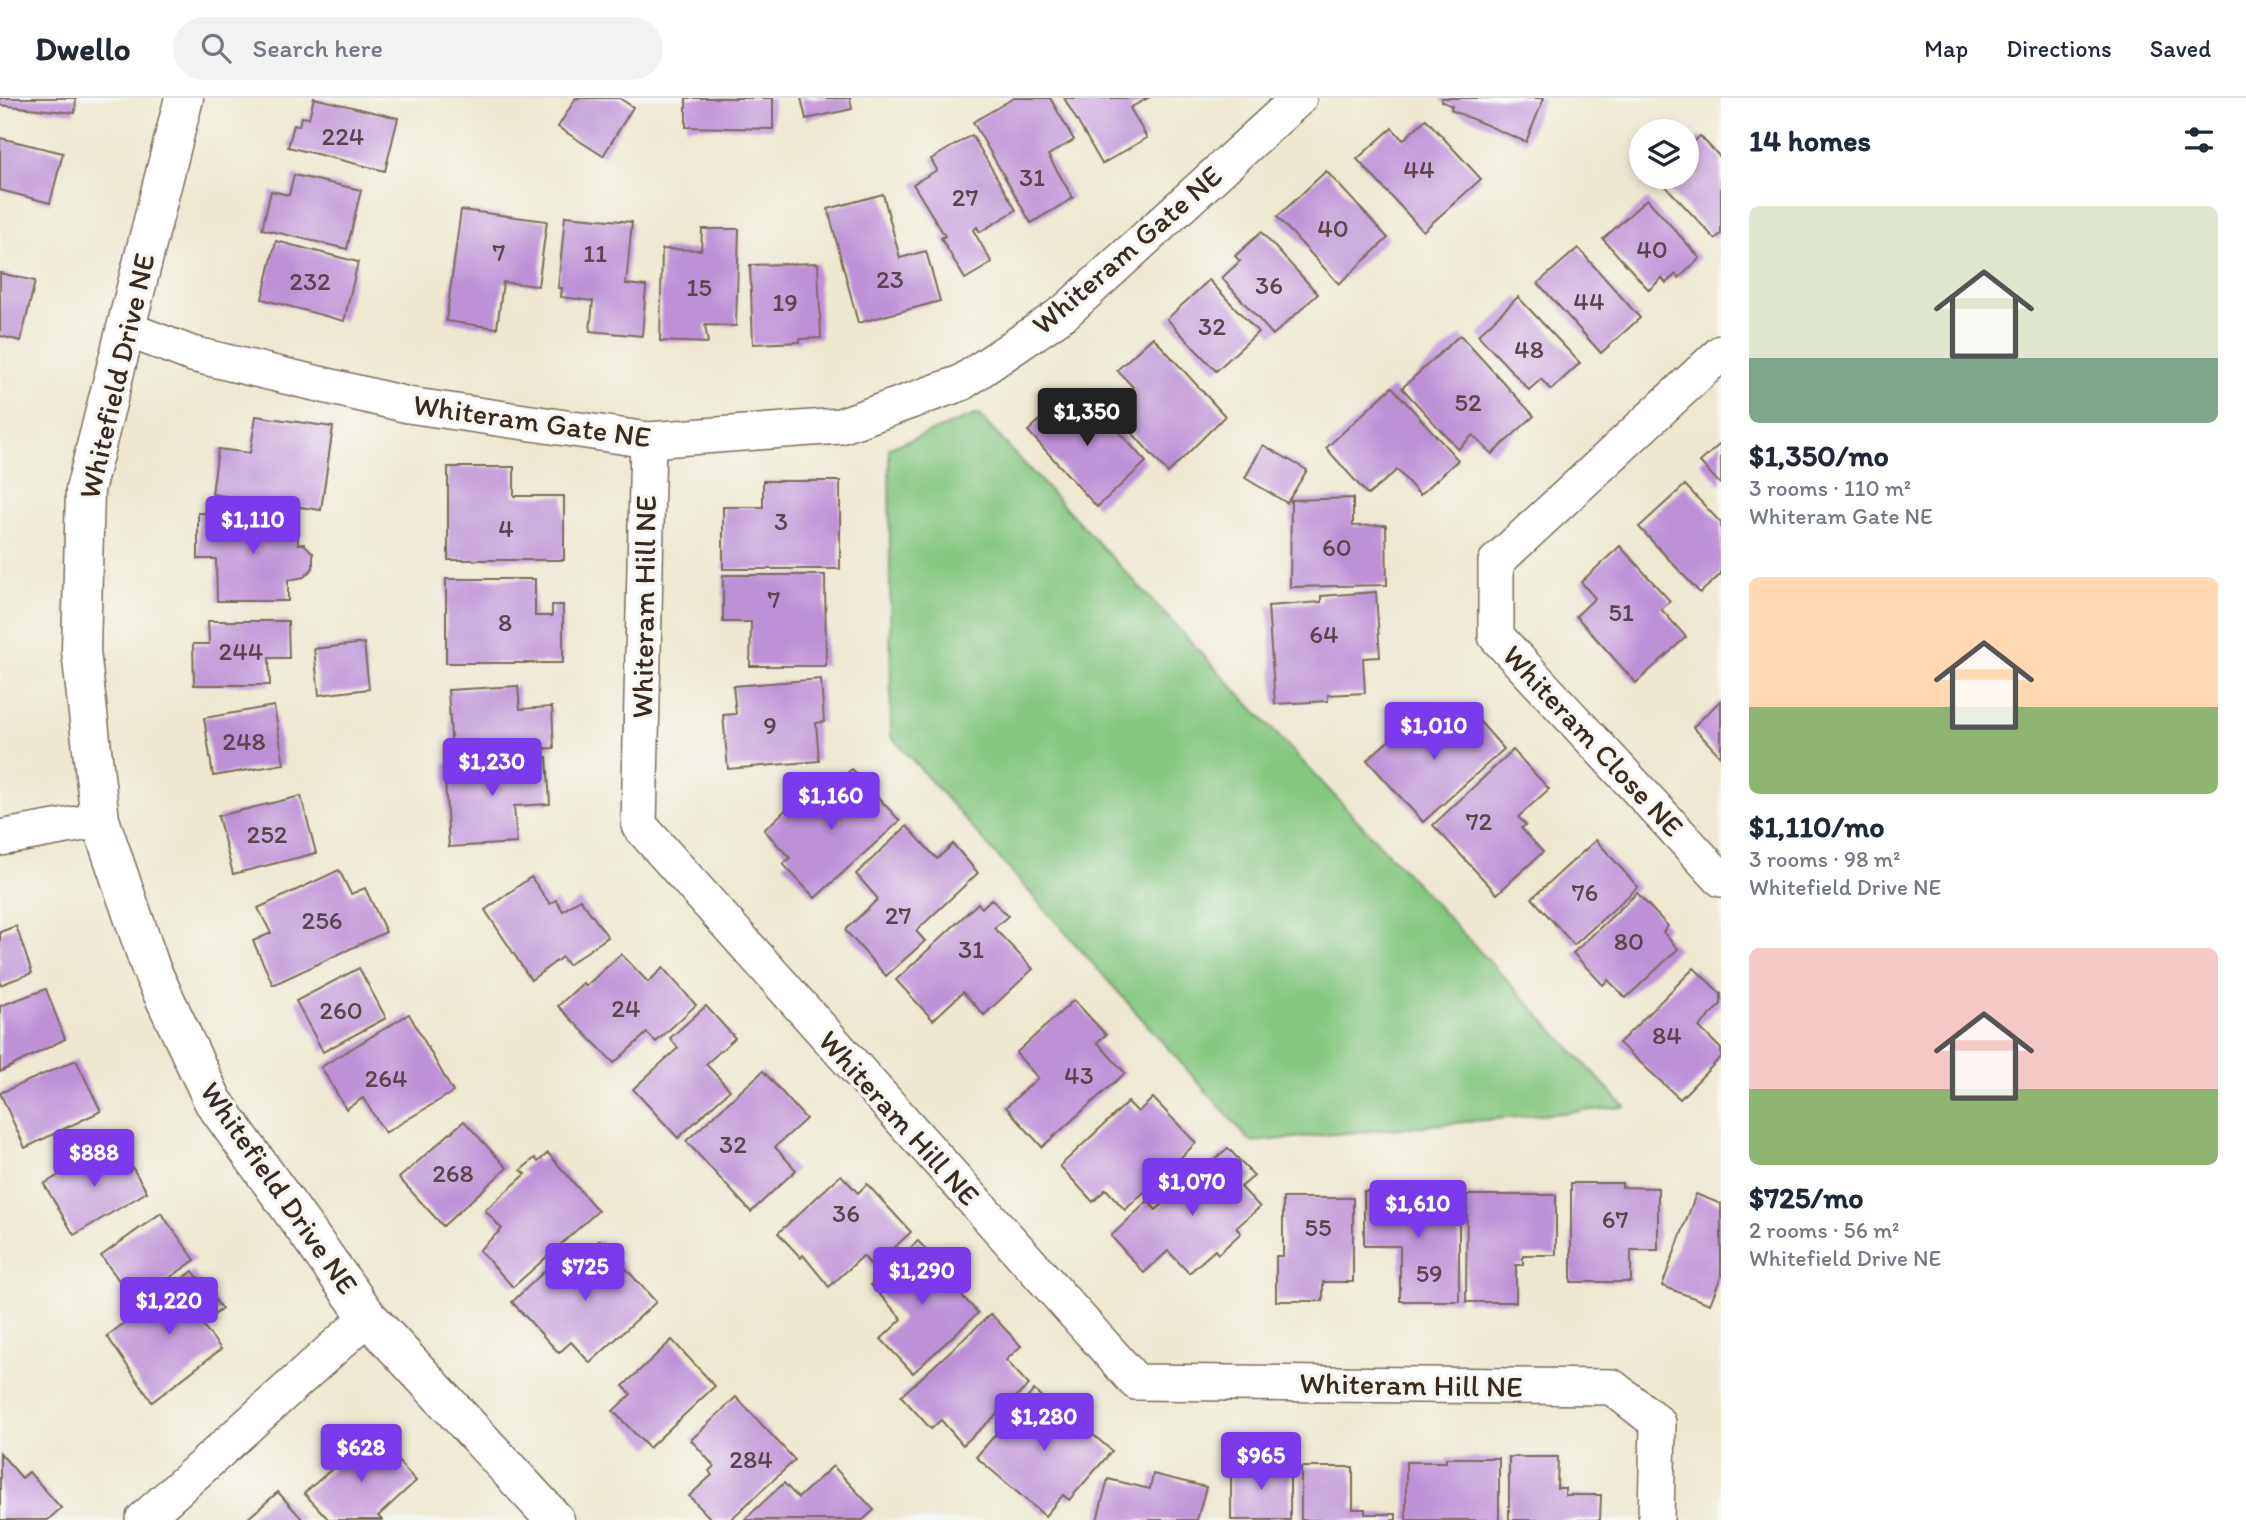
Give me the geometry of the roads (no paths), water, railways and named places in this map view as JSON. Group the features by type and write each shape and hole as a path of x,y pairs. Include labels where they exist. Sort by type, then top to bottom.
{"street":[{"name":"Whitefield Drive NE","path":"184,98 85,490 81,651 100,820 151,969 213,1101 369,1317 555,1520"},
{"name":"Whiteram Gate NE","path":"126,329 192,354 408,405 648,440 840,426 961,383 1065,312 1299,98"},
{"name":"Whiteram Close NE","path":"1721,353 1496,562 1496,636 1721,879"},
{"name":"Whiteram Hill NE","path":"648,440 639,825 1136,1382 1612,1387 1658,1423 1656,1520"},
{"path":"0,838 100,820"},
{"path":"143,1520 369,1317"}]}
